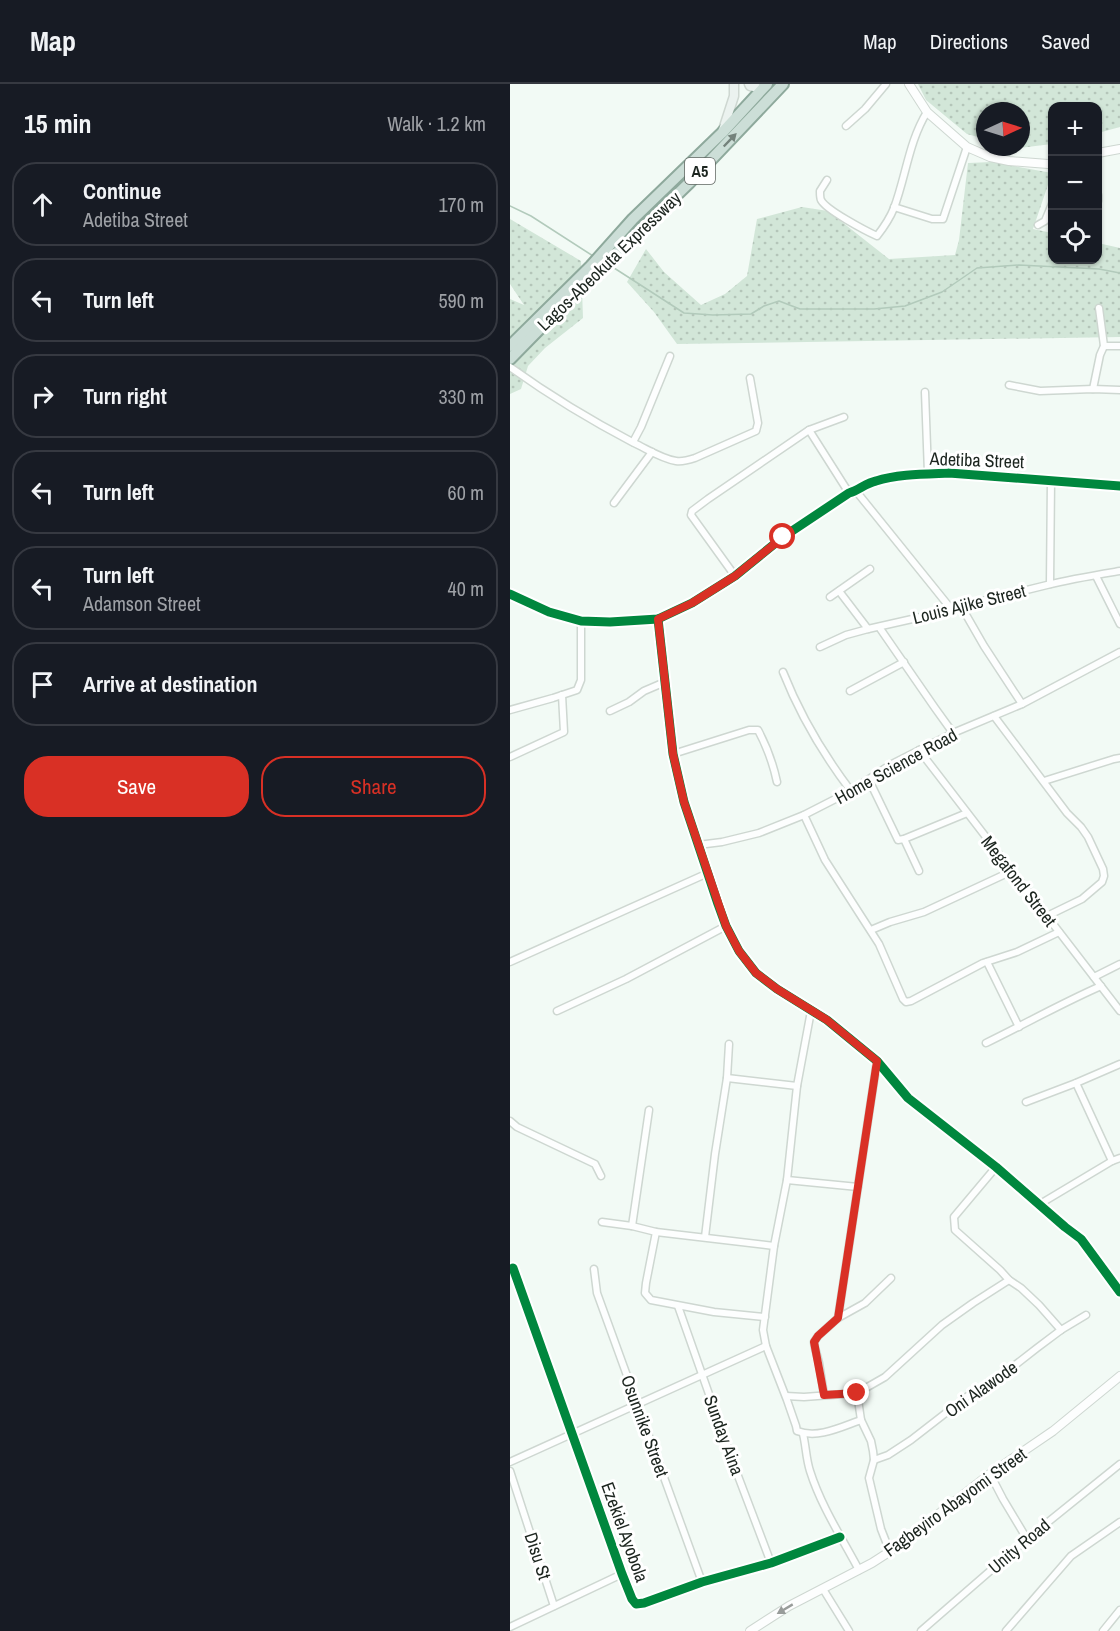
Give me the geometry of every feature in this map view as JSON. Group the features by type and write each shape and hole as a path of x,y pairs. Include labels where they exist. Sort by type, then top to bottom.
{"highway":[{"name":"Lagos-Abeokuta Expressway","path":"510,346 595,268 615,256 690,183 783,84"},
{"name":"Lagos-Abeokuta Expressway","path":"510,358 560,308 595,268 605,249 633,219 722,133 764,87"},
{"path":"680,174 690,183"}],"main road":[{"path":"722,133 734,96 734,84"},
{"path":"749,84 764,87"}],"street":[{"path":"846,126 866,109 886,84"},
{"path":"909,84 927,112 967,147 990,157 1009,161 1048,164"},
{"path":"827,180 820,190 820,199 824,204 878,236 894,207 916,133 927,112"},
{"path":"894,207 932,219 943,219 967,147"},
{"path":"1102,152 1120,149"},
{"path":"1038,225 1045,221 1050,210"},
{"path":"1093,389 1104,346 1099,308"},
{"path":"1104,346 1120,346"},
{"path":"633,442 670,356"},
{"path":"510,367 544,392 602,426 652,452 676,461 685,461 756,431 758,423 750,378"},
{"path":"1009,385 1040,391 1120,390"},
{"path":"926,392 928,473"},
{"path":"735,576 691,515 692,511 809,430 844,417"},
{"path":"809,430 853,492 952,610"},
{"path":"614,503 652,452"},
{"name":"Adetiba Street","path":"658,619 692,603 735,576 783,537 865,484 928,473 949,473 1120,486"},
{"path":"1050,584 1051,480"},
{"path":"830,597 870,569"},
{"name":"Louis Ajike Street","path":"820,647 846,635 868,629 1050,584 1120,571"},
{"path":"1096,576 1120,624"},
{"path":"839,591 868,629"},
{"path":"510,594 549,612 580,621 658,619 673,754 684,802 726,926 739,951 756,973 827,1020 877,1061 908,1098 996,1167 1081,1239 1120,1292"},
{"path":"961,606 1022,704"},
{"path":"510,710 577,690 581,680 580,621"},
{"path":"879,627 953,733"},
{"name":"Home Science Road","path":"698,845 759,833 804,815 851,791 890,765 919,750 1022,704 1120,652"},
{"path":"850,691 904,662"},
{"path":"783,672 809,728 851,791"},
{"path":"610,711 629,702 644,691 665,682"},
{"path":"510,757 564,732 562,695"},
{"path":"994,716 1067,813 1088,837 1104,876 1102,882 1082,899 1047,916"},
{"path":"673,754 749,730 758,730 772,760 777,782"},
{"name":"Megafond Street","path":"919,750 1120,1011"},
{"path":"1044,781 1120,758"},
{"path":"869,780 898,840 967,813"},
{"path":"804,815 825,860 879,944 906,1002 987,962 1017,952 1059,932"},
{"path":"904,839 919,870"},
{"path":"871,930 924,912 1011,871"},
{"path":"510,962 708,873"},
{"path":"557,1011 726,926"},
{"path":"987,962 1019,1027"},
{"path":"1094,977 1120,964"},
{"path":"986,1042 1101,986"},
{"path":"811,1011 797,1086 787,1179 774,1246 763,1330 766,1346 797,1431 803,1434 827,1432 861,1420"},
{"path":"705,1237 727,1078 729,1044"},
{"path":"838,1318 877,1061"},
{"path":"1026,1102 1120,1064"},
{"path":"727,1078 797,1086"},
{"path":"1076,1083 1112,1161"},
{"path":"632,1226 650,1110"},
{"path":"510,1121 517,1127 595,1164 601,1176"},
{"path":"1040,1204 1120,1158"},
{"path":"996,1167 954,1217 955,1230 1009,1280 1022,1288 1061,1330"},
{"path":"787,1179 858,1187"},
{"path":"602,1222 656,1232 774,1246"},
{"path":"656,1232 645,1293 651,1300 714,1312 765,1317"},
{"name":"Ezekiel Ayobola","path":"513,1268 622,1574 636,1604 702,1582 771,1563 840,1537"},
{"name":"Osunnike Street","path":"594,1269 597,1293 702,1582"},
{"path":"824,1395 814,1342 838,1318 865,1303 891,1278"},
{"path":"786,1396 857,1393 885,1377 942,1325 973,1302 1009,1280"},
{"name":"Sunday Aina","path":"678,1306 771,1563"},
{"name":"Oni Alawode","path":"874,1460 888,1455 911,1440 969,1395 987,1388 1061,1330 1086,1316"},
{"path":"510,1462 766,1346"},
{"name":"Fagbeyiro Abayomi Street","path":"750,1631 789,1606 890,1552 920,1532 936,1516 990,1474 1053,1431 1120,1376"},
{"path":"857,1393 861,1420 871,1441 874,1460 869,1478 881,1529 890,1552"},
{"path":"803,1434 814,1484 859,1570"},
{"name":"Unity Road","path":"921,1631 1027,1539 1120,1464"},
{"name":"Disu St","path":"510,1471 554,1606"},
{"path":"990,1474 1027,1539"},
{"path":"1006,1631 1071,1556 1120,1522"},
{"path":"510,1626 622,1574"},
{"path":"823,1589 849,1631"},
{"path":"1103,1631 1120,1610"},
{"path":"1113,1618 1120,1624"}],"green space":[{"path":"918,84 1120,84 1120,127 1102,132 1102,102 1048,102 1048,144 1030,147 1030,102 976,102 976,136 967,134 926,100"},
{"path":"992,162 1048,172 1048,185 1033,229 1048,232 1048,264 1102,264 1102,244 1120,248 1120,337 677,344 654,312 627,282 646,249 664,272 701,305 725,294 747,276 757,219 802,207 828,211 889,259 955,255 959,240 968,163"},
{"path":"510,219 581,261 583,318 545,348 528,366 521,389 510,394 510,299 524,305 510,284"}],"waterway":[{"path":"510,206 531,216 593,256"},
{"path":"611,266 684,313 713,315 751,314 779,301 800,309 874,309 905,306 942,292 977,268 1019,265 1099,269 1120,273"}],"cycle path":[{"path":"510,594 549,612 581,621 658,619 692,603 735,576 783,537 849,493 872,482 902,476 949,473 1120,486"},
{"path":"658,619 673,754 684,802 726,926 739,951 756,973 827,1020 877,1061 908,1098 996,1167 1081,1239 1120,1292"},
{"path":"513,1268 622,1574 636,1604 702,1582 771,1563 840,1537"}],"route":[{"path":"783,537 735,576 692,603 658,619 673,754 684,802 726,926 739,951 756,973 827,1020 877,1061 838,1318 814,1342 824,1395 857,1393"}]}
